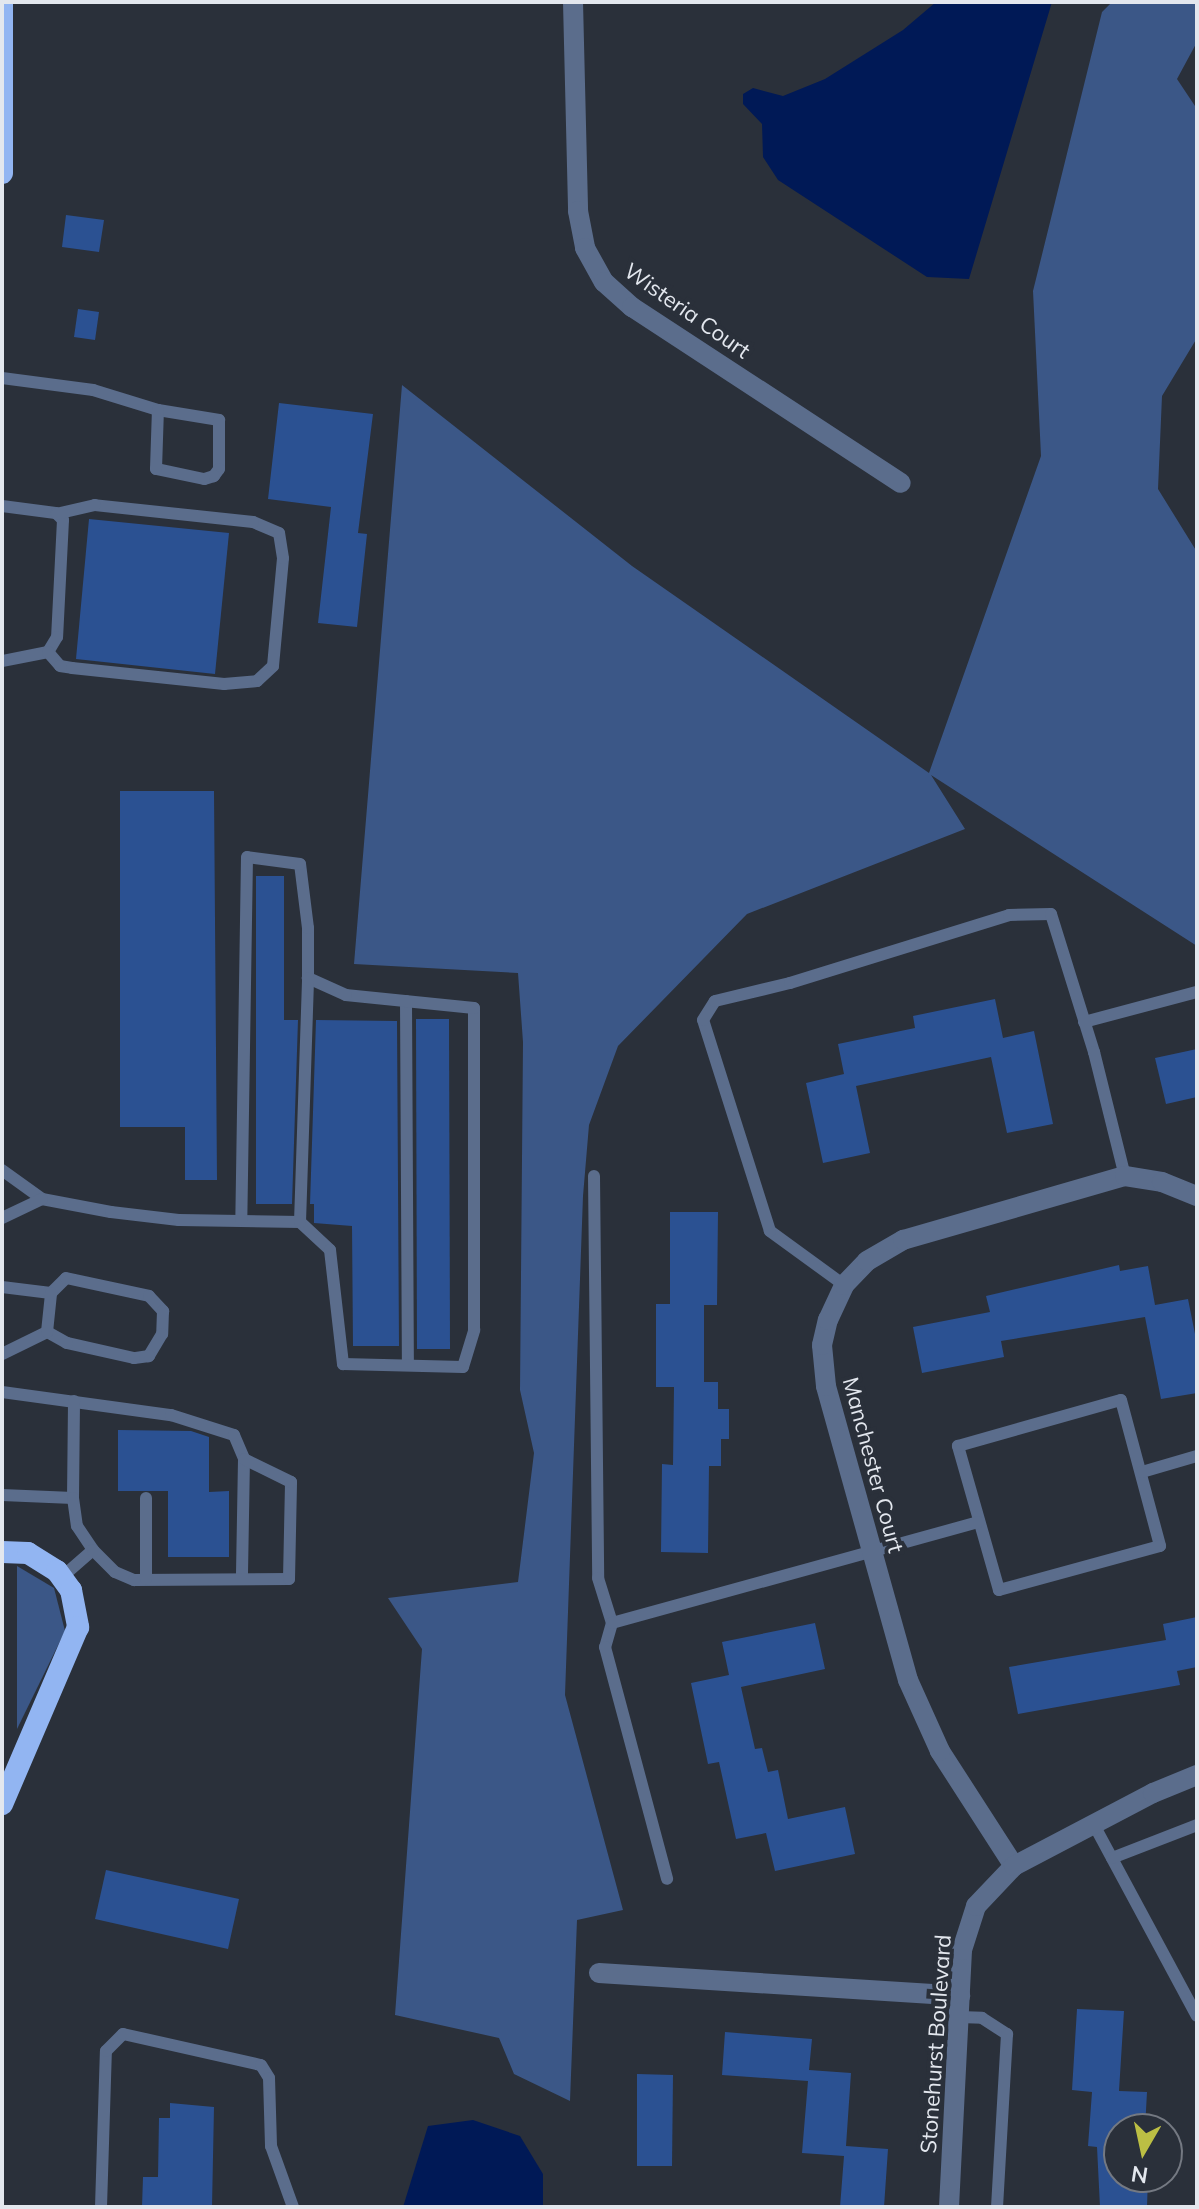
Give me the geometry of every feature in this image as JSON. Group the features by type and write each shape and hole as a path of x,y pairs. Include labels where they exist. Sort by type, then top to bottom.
{"highway":[{"path":"2,2 2,173"},
{"path":"2,1552 28,1553 62,1577 77,1608 75,1645 2,1804"}],"street":[{"name":"Wisteria Court","path":"573,2 579,221 585,248 604,282 632,307 901,483"},
{"name":"Manchester Court","path":"1014,1866 925,1724 872,1552 822,1367 828,1320 844,1285 867,1261 903,1240 1125,1176 1162,1182 1197,1196"},
{"name":"Stonehurst Boulevard","path":"949,2207 966,1929 976,1906 1014,1866 1093,1823 1197,1775"},
{"path":"599,1973 960,1996"}],"lane":[{"path":"2,378 93,390 158,410 219,420 219,469 214,476 204,479 156,469 158,410"},
{"path":"2,506 57,514 74,506 106,505 272,526 282,543 273,666 257,681 224,684 72,668 60,666 48,652"},
{"path":"2,661 48,652 57,637 63,520 57,514"},
{"path":"241,1220 247,857 300,864 308,928 300,1222"},
{"path":"844,1285 770,1231 703,1020 715,1001 790,983 1009,915 1051,914 1084,1022 1125,1176"},
{"path":"2,1170 42,1199 179,1220 300,1222 330,1250 343,1364 463,1367 474,1330 474,1008 346,995 308,978"},
{"path":"1084,1022 1197,992"},
{"path":"406,1001 408,1365"},
{"path":"594,1176 598,1578 612,1623 605,1647 667,1879"},
{"path":"2,1218 42,1199"},
{"path":"66,1278 149,1296 163,1311 162,1334 149,1356 134,1358 67,1343 47,1332 51,1293 66,1278"},
{"path":"2,1287 51,1293"},
{"path":"2,1354 47,1332"},
{"path":"2,1392 215,1425 234,1435 244,1459 242,1579"},
{"path":"1121,1400 1142,1472 1160,1546 999,1590 958,1446 1121,1400"},
{"path":"74,1401 73,1498 77,1526 93,1550 115,1572 146,1579 289,1579 291,1482 244,1459"},
{"path":"1142,1472 1197,1456"},
{"path":"2,1495 73,1498"},
{"path":"146,1498 146,1579"},
{"path":"612,1623 978,1522"},
{"path":"62,1577 93,1550"},
{"path":"1093,1823 1197,2016"},
{"path":"1112,1858 1197,1825"},
{"path":"959,2017 982,2018 1007,2034 997,2207"},
{"path":"101,2207 106,2051 123,2034 261,2065 269,2078 271,2146 293,2207"}],"shaded area":[{"path":"936,2 1052,2 969,279 927,277 778,180 763,157 762,124 743,104 743,94 753,88 783,96 825,79 903,30"},
{"path":"1112,2 1197,2 1197,42 1177,79 1197,109 1197,338 1162,396 1158,489 1197,552 1197,946 931,775 965,829 747,914 618,1046 589,1125 583,1196 565,1695 623,1910 577,1920 570,2101 514,2074 499,2038 395,2015 422,1649 388,1598 518,1582 534,1453 520,1390 523,1042 518,973 354,964 402,385 632,566 929,773 1041,456 1033,291 1102,12"},
{"path":"17,1566 54,1588 65,1631 17,1729"},
{"path":"473,2120 520,2136 543,2174 543,2207 403,2207 428,2126"}],"building":[{"path":"66,215 104,220 99,252 62,247"},
{"path":"78,309 99,312 95,340 74,337"},
{"path":"279,403 373,414 358,533 367,534 357,627 318,623 331,507 268,499"},
{"path":"89,519 229,533 215,674 76,659"},
{"path":"120,791 214,791 217,1180 185,1180 185,1127 120,1127"},
{"path":"256,876 284,876 284,1020 298,1020 292,1204 256,1204"},
{"path":"995,999 1003,1038 1034,1031 1053,1124 1007,1133 991,1057 856,1086 870,1153 823,1163 806,1083 844,1074 838,1044 915,1028 913,1016"},
{"path":"416,1019 449,1019 450,1349 417,1349"},
{"path":"316,1020 397,1021 399,1346 353,1346 352,1226 314,1223 314,1204 310,1204"},
{"path":"1197,1049 1197,1097 1166,1104 1155,1058"},
{"path":"670,1212 718,1212 717,1305 704,1305 704,1382 718,1382 718,1409 729,1409 729,1439 721,1439 721,1466 709,1466 708,1553 661,1552 662,1464 673,1465 674,1387 656,1387 656,1304 670,1304"},
{"path":"1119,1265 1120,1271 1148,1266 1155,1305 1188,1299 1197,1344 1197,1393 1161,1399 1145,1317 1001,1341 1004,1357 922,1373 913,1327 990,1312 986,1296"},
{"path":"118,1430 191,1431 209,1437 209,1492 229,1491 229,1557 168,1557 168,1491 118,1491"},
{"path":"1197,1617 1197,1667 1177,1671 1180,1685 1018,1714 1009,1667 1166,1640 1163,1624"},
{"path":"815,1623 825,1669 741,1687 755,1749 762,1748 768,1772 778,1770 788,1819 845,1807 855,1854 775,1871 766,1833 736,1839 719,1762 708,1764 691,1683 729,1675 722,1642"},
{"path":"106,1870 239,1899 228,1949 95,1919"},
{"path":"1077,2009 1124,2011 1119,2091 1147,2092 1146,2113 1103,2113 1103,2193 1147,2193 1147,2207 1100,2207 1097,2147 1088,2146 1092,2092 1072,2090"},
{"path":"725,2032 812,2039 809,2070 851,2073 846,2146 888,2149 884,2207 840,2207 844,2156 802,2153 808,2081 722,2075"},
{"path":"637,2074 673,2075 672,2166 637,2166"},
{"path":"170,2103 214,2107 212,2207 142,2207 143,2177 158,2177 159,2118 170,2118"}]}
